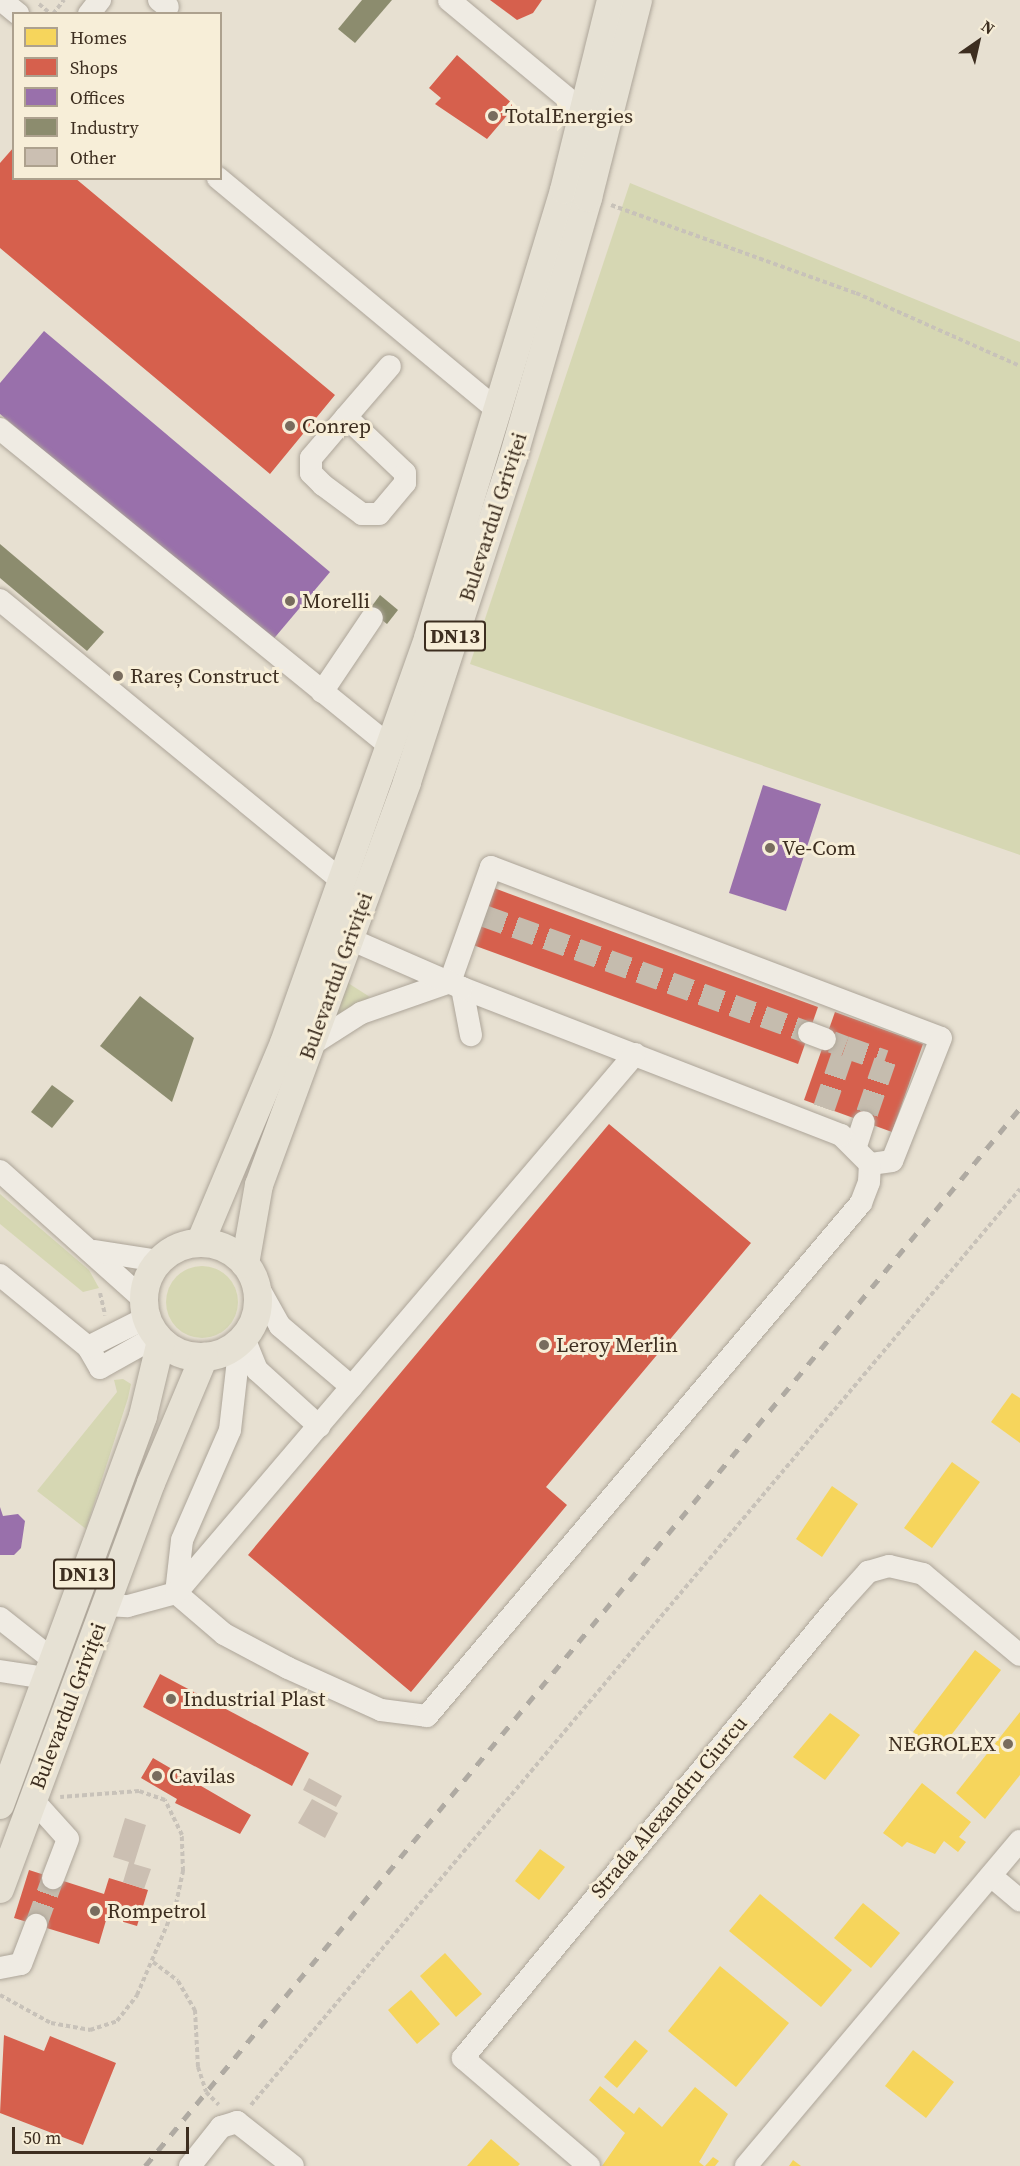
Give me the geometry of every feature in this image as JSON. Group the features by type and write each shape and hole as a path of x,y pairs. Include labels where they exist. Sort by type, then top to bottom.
{"main road":[{"name":"Bulevardul Griviței","path":"200,1243 271,1075 391,747 499,411 584,112 611,0"},
{"name":"Bulevardul Griviței","path":"248,1270 259,1185 350,939 509,469 588,198 638,0"},
{"path":"159,1261 178,1248 200,1243 229,1251 248,1270"},
{"name":"DN13","path":"152,1324 159,1261"},
{"name":"DN13","path":"242,1340 258,1301 248,1270"},
{"name":"Bulevardul Griviței","path":"0,1805 8,1759 49,1668 143,1416 152,1324"},
{"path":"152,1324 181,1354 204,1357 242,1340"},
{"name":"Bulevardul Griviței","path":"0,1889 106,1605 204,1357"}],"street":[{"path":"1,0 16,12"},
{"path":"91,12 100,0"},
{"path":"449,0 584,112"},
{"path":"220,180 499,411"},
{"path":"346,417 405,473 405,483 379,514 362,514 311,473 311,458 346,417 390,366"},
{"path":"0,429 391,747"},
{"path":"0,600 341,880"},
{"path":"322,692 372,618"},
{"path":"471,1035 456,985 479,915 491,867 941,1038 892,1161 870,1164"},
{"path":"350,939 456,985 635,1054 820,1117 856,1146 870,1164"},
{"path":"311,1045 361,1013 456,985"},
{"path":"106,1605 128,1606 176,1593 635,1054"},
{"path":"856,1146 864,1122"},
{"path":"176,1593 224,1634 288,1668 381,1710 427,1716 861,1203 870,1164"},
{"path":"0,1171 95,1251 152,1324"},
{"path":"95,1251 159,1261"},
{"path":"248,1270 280,1326 352,1387"},
{"path":"0,1275 86,1345 100,1368 152,1324"},
{"path":"86,1345 152,1324"},
{"path":"176,1593 182,1540 230,1430 242,1340"},
{"path":"242,1340 257,1370 319,1426"},
{"name":"Strada Alexandru Ciurcu","path":"589,2166 463,2058 832,1612 868,1572 889,1566 923,1574 1020,1656"},
{"path":"0,1618 49,1668"},
{"path":"0,1671 49,1668"},
{"path":"33,1800 68,1839 53,1878"},
{"path":"746,2166 1020,1841"},
{"path":"991,1875 1020,1899"},
{"path":"0,1968 21,1964 36,1925"},
{"path":"190,2166 221,2127 237,2122 293,2166"}],"path":[{"path":"34,0 49,12"},
{"path":"54,12 64,0"},
{"path":"588,198 856,293 1020,366"},
{"path":"153,1962 178,1982 195,2010 193,2040 206,2092 237,2122 1020,1189"},
{"path":"86,1345 105,1314 97,1281"},
{"path":"0,1995 51,2023 90,2030 117,2021 153,1962 183,1871 182,1834 165,1800 139,1791 33,1800"}],"green space":[{"path":"630,183 1020,342 1020,855 470,664"},
{"path":"348,983 370,997 335,1021"},
{"path":"0,1194 89,1270 99,1288 83,1292 0,1224"},
{"path":"202,1266 222,1272 232,1282 238,1302 232,1322 222,1332 202,1338 182,1332 172,1322 166,1302 172,1282 182,1272"},
{"path":"123,1379 131,1384 128,1398 86,1529 37,1491 117,1392 114,1380"}],"building: Homes":[{"path":"1012,1393 1020,1398 1020,1443 991,1422"},
{"path":"952,1462 980,1482 932,1548 904,1528"},
{"path":"832,1486 858,1504 822,1557 796,1539"},
{"path":"975,1650 1001,1670 939,1751 913,1732"},
{"name":"NEGROLEX","path":"1020,1712 1020,1775 985,1819 956,1793"},
{"path":"830,1713 860,1735 825,1780 793,1757"},
{"path":"922,1783 971,1822 959,1837 966,1842 958,1852 944,1841 935,1854 907,1842 902,1847 883,1833"},
{"path":"540,1849 565,1867 539,1900 515,1881"},
{"path":"760,1894 852,1970 821,2007 729,1931"},
{"path":"863,1903 900,1933 871,1968 834,1938"},
{"path":"445,1953 482,1994 456,2017 420,1976"},
{"path":"720,1966 789,2023 736,2087 668,2031"},
{"path":"411,1990 440,2024 417,2044 388,2010"},
{"path":"635,2040 648,2051 617,2088 604,2077"},
{"path":"913,2050 954,2082 926,2118 885,2086"},
{"path":"600,2086 634,2114 639,2107 662,2127 695,2087 728,2114 699,2162 704,2166 602,2166 625,2133 589,2100"},
{"path":"491,2139 520,2164 518,2166 467,2166"},
{"path":"713,2157 719,2161 715,2166 705,2166"},
{"path":"793,2160 801,2166 789,2166"}],"building: Shops":[{"path":"490,0 542,0 533,13 517,20"},
{"path":"457,55 515,106 487,139 435,104 441,98 429,88"},
{"path":"12,149 12,180 77,180 335,395 270,474 0,248 0,163"},
{"path":"494,888 818,1007 798,1064 473,945"},
{"path":"835,1012 923,1044 892,1132 804,1100"},
{"name":"Leroy Merlin","path":"609,1124 751,1243 546,1487 567,1505 411,1692 248,1555"},
{"path":"160,1674 309,1753 292,1786 143,1707"},
{"path":"153,1758 251,1815 240,1834 175,1803 177,1799 141,1778"},
{"path":"29,1870 104,1894 109,1878 148,1890 137,1926 107,1917 99,1944 14,1918"},
{"path":"4,2035 44,2051 50,2036 116,2063 83,2145 0,2113"}],"building: Offices":[{"path":"44,331 330,572 271,642 0,414 0,383"},
{"path":"763,785 821,804 786,911 729,893"},
{"path":"0,1507 3,1516 18,1514 25,1521 21,1548 14,1555 0,1555"}],"building: Industry":[{"path":"362,0 392,0 355,43 338,29"},
{"path":"0,544 104,632 87,651 0,578"},
{"path":"380,595 398,610 387,624 369,610"},
{"path":"140,996 194,1038 172,1102 100,1046"},
{"path":"52,1085 74,1101 52,1128 31,1112"}],"building: Other":[{"path":"309,1778 342,1796 336,1807 303,1790"},
{"path":"312,1799 338,1813 325,1838 298,1823"},
{"path":"125,1818 146,1825 134,1864 151,1869 144,1889 123,1882 129,1862 113,1857"}],"tunnel":[{"path":"484,916 809,1033"},
{"path":"824,1108 845,1047 832,1042"},
{"path":"845,1047 885,1061 864,1122"},
{"path":"36,1925 53,1878"}],"railway":[{"path":"145,2166 1020,1108"}],"place":[{"name":"TotalEnergies","path":"493,116"},
{"name":"Conrep","path":"290,426"},
{"name":"Morelli","path":"290,601"},
{"name":"Rareș Construct","path":"118,676"},
{"name":"Ve-Com","path":"770,848"},
{"name":"Leroy Merlin","path":"544,1345"},
{"name":"Industrial Plast","path":"171,1699"},
{"name":"NEGROLEX","path":"1008,1744"},
{"name":"Cavilas","path":"157,1776"},
{"name":"Rompetrol","path":"95,1911"}]}
